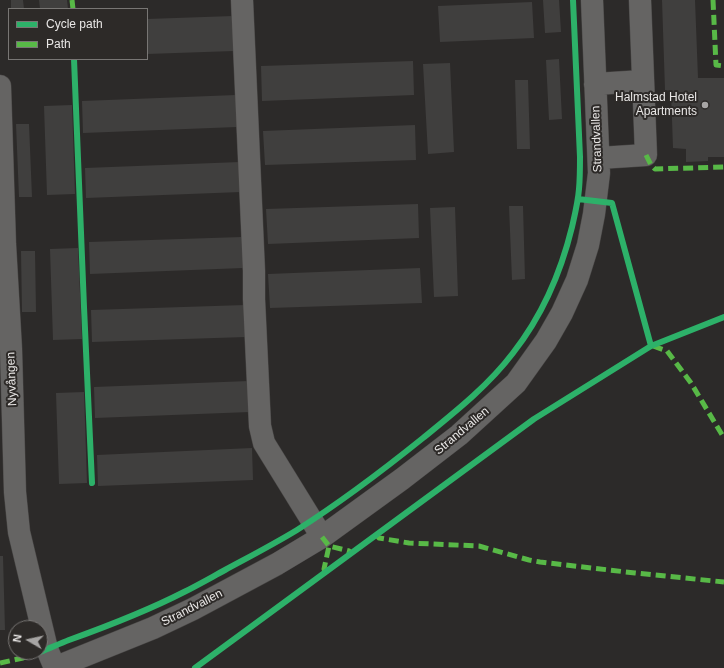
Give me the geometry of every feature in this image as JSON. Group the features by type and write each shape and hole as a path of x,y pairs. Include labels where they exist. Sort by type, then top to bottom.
{"street":[{"path":"242,0 260,426 264,443 322,537"},
{"name":"Strandvallen","path":"54,668 153,628 193,609 277,564 322,537 402,479 459,435 516,383 546,341 562,313 577,280 588,245 594,214 599,173 592,0"},
{"path":"598,158 646,155 640,0"},
{"path":"595,84 643,81"},
{"name":"Nyvången","path":"0,86 5,237 11,349 15,492 19,532 47,649 54,668"}],"building":[{"path":"11,0 23,0 24,8 11,8"},
{"path":"39,0 67,0 68,8 40,8"},
{"path":"543,0 559,0 561,32 545,33"},
{"path":"662,0 695,0 698,78 724,78 724,157 708,157 708,161 686,162 686,149 673,148 671,91 665,90"},
{"path":"532,2 534,38 440,42 438,6"},
{"path":"233,16 234,51 148,54 148,19"},
{"path":"559,59 562,119 549,120 546,60"},
{"path":"413,61 414,95 262,101 261,66"},
{"path":"450,63 454,152 428,154 423,64"},
{"path":"515,80 528,80 530,149 517,149"},
{"path":"236,95 237,127 83,133 82,101"},
{"path":"72,105 75,194 47,195 44,106"},
{"path":"16,124 29,124 32,197 19,197"},
{"path":"415,125 416,160 265,165 263,131"},
{"path":"240,162 241,192 86,198 85,168"},
{"path":"418,204 419,238 268,244 266,209"},
{"path":"509,206 523,206 525,279 512,280"},
{"path":"455,207 458,296 434,297 430,208"},
{"path":"242,237 243,268 90,274 89,242"},
{"path":"78,248 82,339 53,340 50,249"},
{"path":"21,251 35,251 36,312 22,312"},
{"path":"420,268 422,303 270,308 268,274"},
{"path":"245,305 246,337 92,342 91,310"},
{"path":"249,381 250,412 95,418 94,387"},
{"path":"84,392 87,483 59,484 56,393"},
{"path":"252,448 253,480 98,486 97,455"},
{"path":"0,556 3,556 5,630 0,630"}],"marked path":[{"path":"72,0 73,8"},
{"path":"713,0 716,65 724,66"},
{"path":"646,155 651,165 655,169 724,167"},
{"path":"653,346 667,351 691,383 724,438"},
{"path":"376,534 379,538 409,543 479,546 540,562 724,582"},
{"path":"322,537 329,546 349,551 351,553"},
{"path":"325,572 324,569 329,546"},
{"path":"0,663 14,660"}],"cycle path":[{"path":"48,649 156,606 194,587 297,530 361,486 423,438 471,398 493,377 513,353 542,309 556,277 572,227 578,199 580,157 573,0"},
{"path":"74,60 92,483"},
{"path":"578,199 612,203 651,346"},
{"path":"195,668 534,419 651,346 724,317"}],"place":[{"name":"Halmstad Hotel Apartments","path":"705,105"}]}
